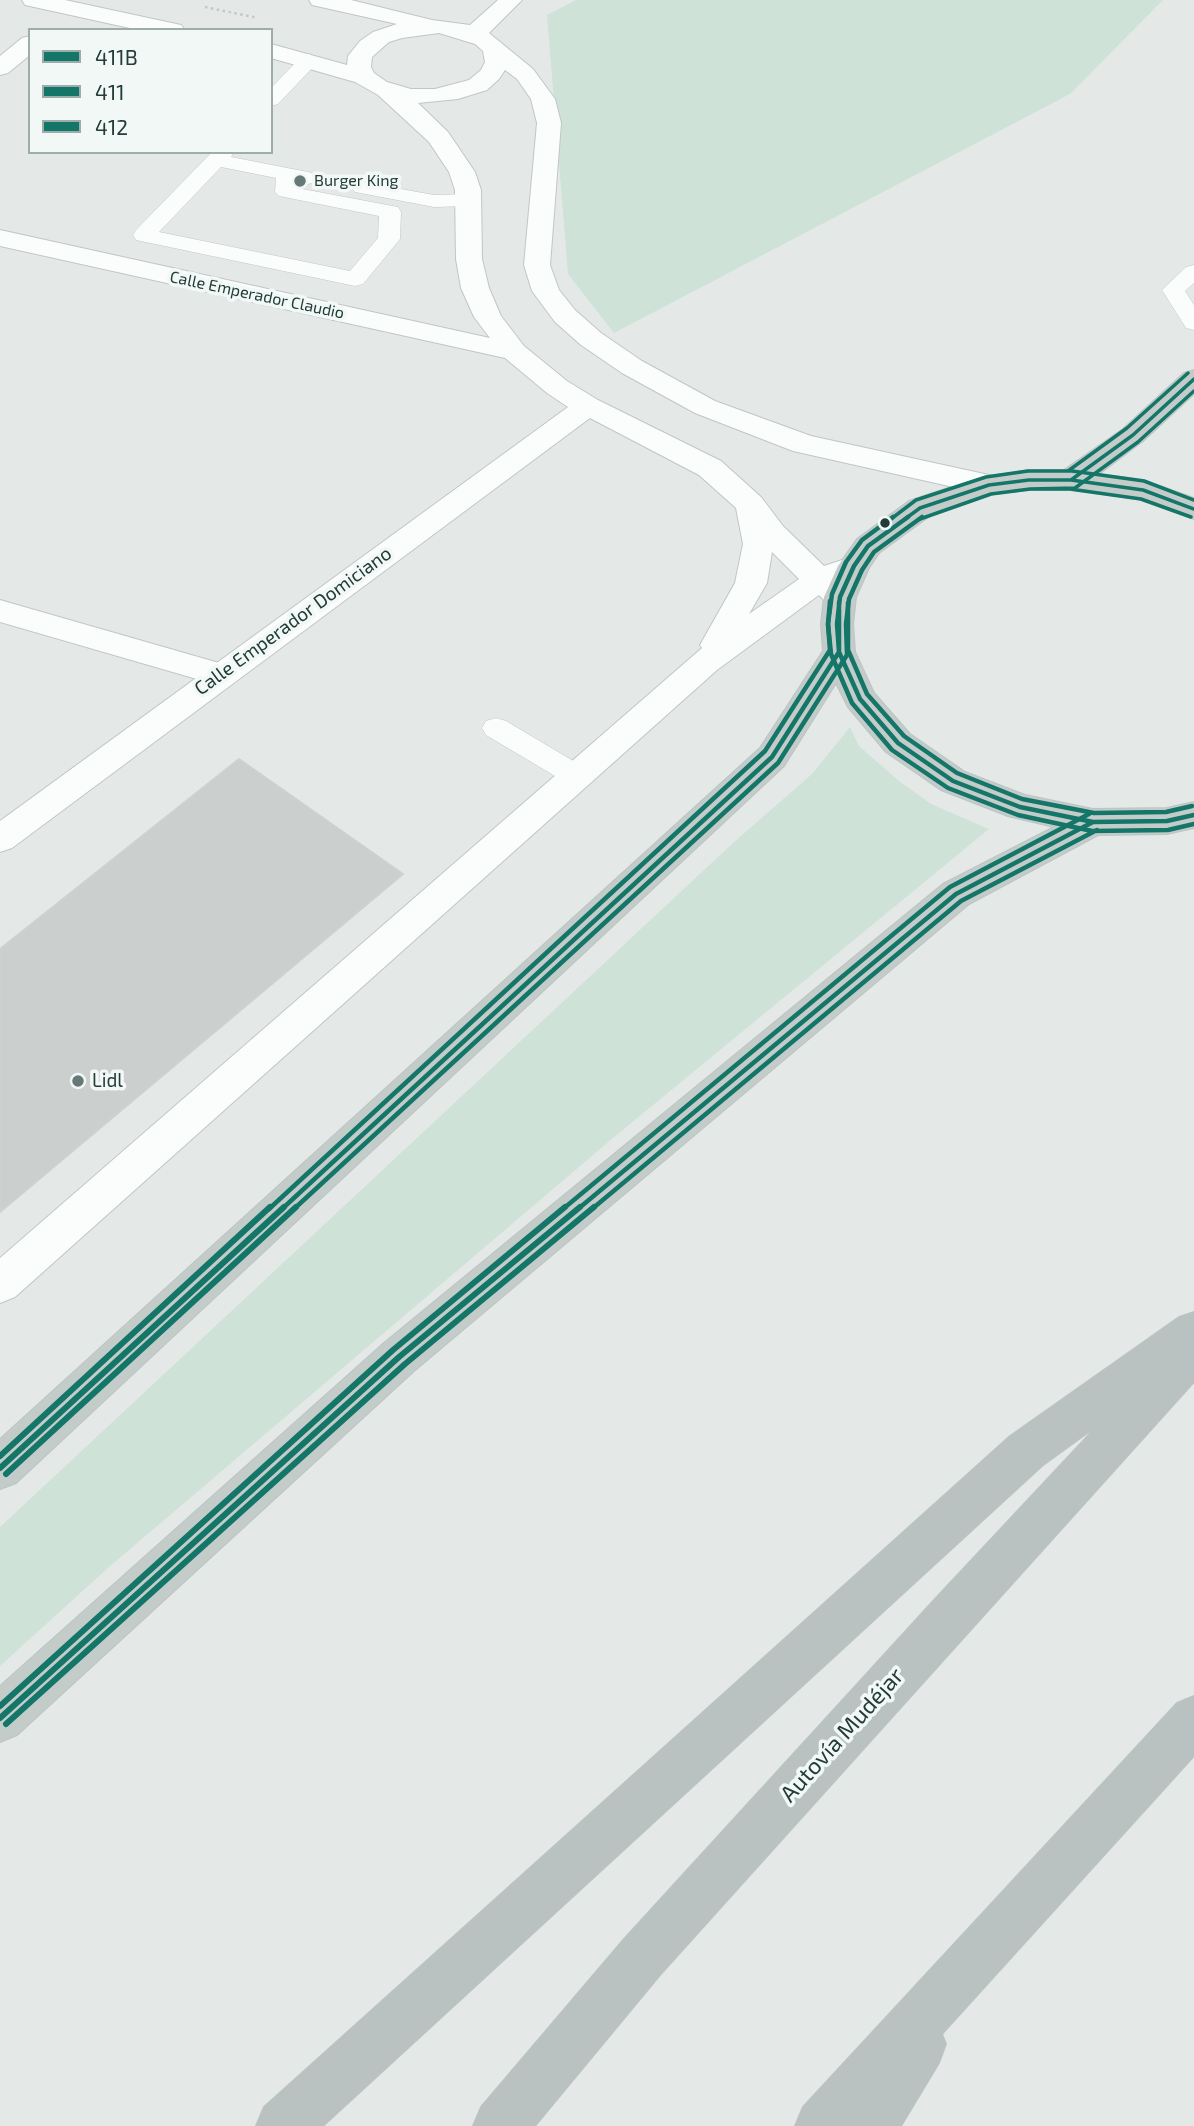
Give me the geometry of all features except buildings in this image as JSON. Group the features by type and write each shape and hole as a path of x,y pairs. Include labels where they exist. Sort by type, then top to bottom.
{"highway":[{"path":"1071,480 1133,435 1194,379"},
{"path":"854,566 868,546 920,508 989,485 1029,480 1071,480 1143,491 1194,509"},
{"path":"830,588 839,652 860,699 898,743 953,781 1020,807 1093,822 1167,821 1194,815"},
{"path":"0,1468 772,757 839,652"},
{"path":"0,1718 398,1357 956,894 1093,822"},
{"path":"283,2126 1026,1451 1194,1331"},
{"name":"Autovía Mudéjar","path":"500,2126 642,1957 950,1616 1194,1352"},
{"path":"822,2126 1194,1720"},
{"path":"870,2126 970,1962"}],"street":[{"path":"33,0 163,28"},
{"path":"320,0 439,26 485,42 525,74 543,99 549,123 537,265 546,291 565,316 582,331 632,367 705,407 728,416 803,444 989,485"},
{"path":"485,42 511,0"},
{"path":"50,23 68,8"},
{"path":"364,77 359,66 360,56 381,37 398,31 439,26"},
{"path":"388,91 411,96 435,96 478,85 491,74 497,62 485,42"},
{"path":"0,68 28,45"},
{"path":"273,51 364,77 388,91 421,118 452,153 462,172 468,201 469,259 475,288 488,317 514,352 558,387 588,405 710,468 750,504 772,533 830,588"},
{"name":"Calle Emperador Claudio","path":"0,238 514,352"},
{"name":"Calle Emperador Domiciano","path":"0,839 588,405"},
{"path":"705,662 751,583 758,544 750,504"},
{"path":"0,1284 705,662 830,588 854,566"},
{"path":"0,611 220,675"}],"lane":[{"path":"273,98 309,60"},
{"path":"287,174 286,192 390,212 389,239 355,279 144,235 220,156 287,174 434,201 468,201"},
{"path":"1194,272 1173,290 1194,323"},
{"path":"496,728 575,775"}],"path":[{"path":"197,5 261,19"}],"green space":[{"path":"576,0 1163,0 1070,94 614,333 568,274 547,15"},
{"path":"850,727 859,746 899,781 931,804 989,829 613,1138 109,1567 0,1666 0,1527 734,842 812,774"}],"transit line":[{"name":"412","path":"0,1456 765,751 830,650 828,624 832,594 846,562 862,540 916,500 986,477 1028,471 1068,471 1127,428 1188,373"},
{"name":"411B","path":"0,1468 772,757 839,652 837,624 840,597 854,566 868,546 920,508 989,485 1029,480 1071,480 1133,435 1194,379"},
{"name":"411","path":"6,1474 778,763 847,655 846,624 849,599 862,570 874,552 924,516 991,494 1030,489 1075,488 1138,442 1194,391"},
{"name":"412","path":"1033,471 1072,471 1144,481 1194,500"},
{"name":"411B","path":"1033,480 1071,480 1143,490 1194,509"},
{"name":"411","path":"1033,489 1070,489 1141,499 1191,517"},
{"name":"411","path":"830,601 828,624 831,654 852,703 892,750 948,788 1018,815 1092,831 1168,830 1194,824"},
{"name":"411B","path":"839,602 839,652 860,699 898,743 953,781 1020,807 1093,822 1167,821 1194,815"},
{"name":"412","path":"848,603 848,650 867,694 904,736 957,773 1022,799 1094,813 1166,812 1192,806"},
{"name":"412","path":"0,1706 393,1350 950,887 1089,814"},
{"name":"411B","path":"0,1718 399,1357 956,894 1093,822"},
{"name":"411","path":"6,1724 405,1364 961,901 1097,830"}],"place":[{"name":"Burger King","path":"300,181"},
{"name":"Lidl","path":"78,1081"}]}
